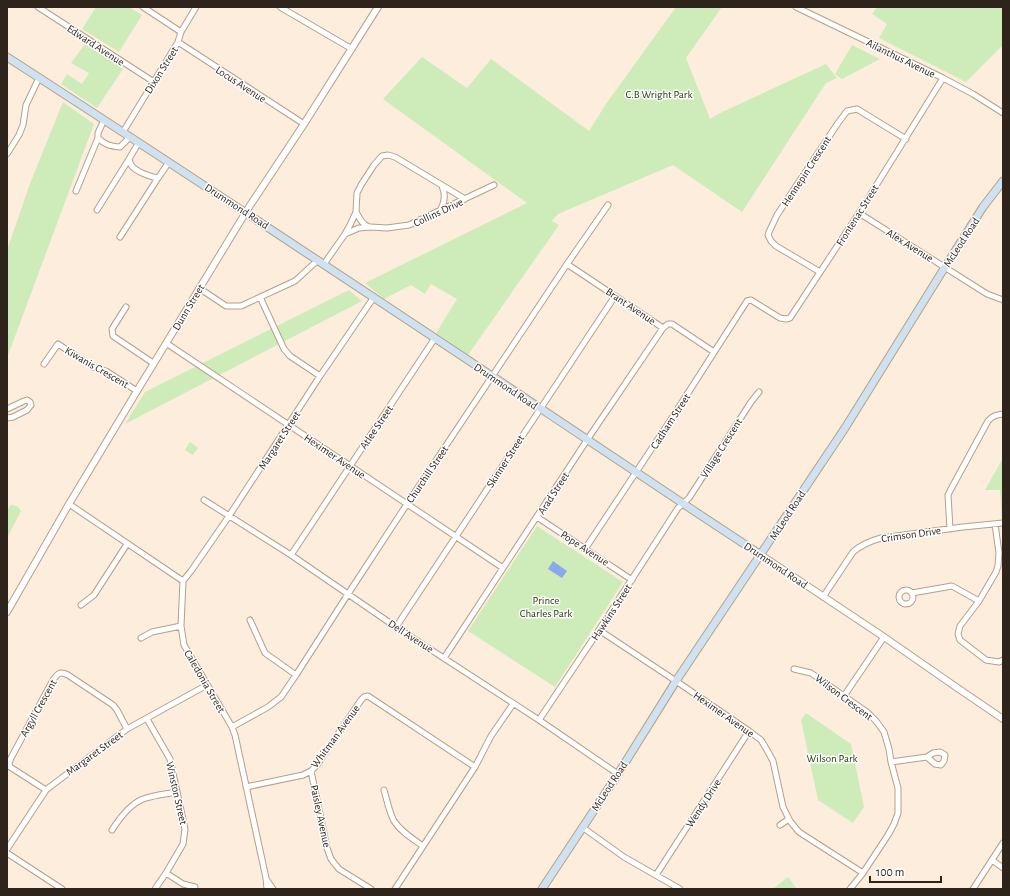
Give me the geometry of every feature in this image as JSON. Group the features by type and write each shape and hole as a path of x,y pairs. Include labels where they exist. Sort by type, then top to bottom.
{"main road":[{"name":"Drummond Road","path":"7,57 246,212 761,555"},
{"name":"McLeod Road","path":"542,889 618,774 676,681 845,428 983,207 1003,180"}],"street":[{"name":"Edward Avenue","path":"38,7 154,82"},
{"path":"142,7 181,32"},
{"name":"Dixon Street","path":"123,132 178,42 181,32 196,7"},
{"path":"280,7 352,49"},
{"name":"Dunn Street","path":"7,612 69,504 199,288 378,7"},
{"name":"Ailanthus Avenue","path":"796,7 943,78 973,94 1003,113"},
{"name":"Locus Avenue","path":"178,42 304,124"},
{"path":"7,154 19,135 23,125 26,105 40,78"},
{"name":"Frontenac Street","path":"756,303 780,318 790,318 859,213 943,78"},
{"name":"Hennepin Crescent","path":"820,272 776,246 771,241 768,235 777,215 833,129 847,111 857,109 906,139"},
{"path":"76,191 104,120"},
{"path":"98,138 109,146 120,147 130,137"},
{"path":"97,210 139,142"},
{"path":"199,288 226,306 241,306 296,281 321,262 345,234 356,212 357,193 374,165 382,156 388,155 395,157 465,199"},
{"path":"129,159 132,166 144,174 158,178"},
{"path":"120,237 169,162"},
{"path":"440,212 444,205 445,198 441,185"},
{"name":"Collins Drive","path":"345,234 359,228 387,228 409,225 494,186"},
{"name":"Churchill Street","path":"232,727 268,707 281,697 492,376 608,205"},
{"path":"356,212 364,225 370,227"},
{"name":"Alex Avenue","path":"859,213 987,294 1003,300"},
{"name":"Brant Avenue","path":"567,264 663,328 668,324 672,324 714,352"},
{"name":"Skinner Street","path":"396,627 615,296"},
{"path":"260,297 284,349 290,356 320,376"},
{"name":"Margaret Street","path":"183,581 229,516 320,376 374,297"},
{"name":"Cadham Street","path":"585,549 747,301 751,300 756,303"},
{"path":"126,307 112,329 114,336 153,364"},
{"name":"Arad Street","path":"444,658 663,328"},
{"name":"Atlee Street","path":"291,556 435,338"},
{"name":"Heximer Avenue","path":"166,343 504,568"},
{"name":"Kiwanis Crescent","path":"44,364 58,344 93,367 106,371 137,391"},
{"name":"Village Crescent","path":"683,504 689,498 759,392"},
{"path":"7,409 27,400 31,405 27,410 13,417 7,418"},
{"path":"950,529 948,495 951,488 988,421 992,417 1003,414"},
{"name":"Dell Avenue","path":"204,500 291,556 618,774"},
{"path":"69,504 183,581"},
{"name":"Hawkins Street","path":"538,720 599,630 678,508 683,504"},
{"name":"Pope Avenue","path":"538,517 632,580"},
{"path":"994,524 999,553 998,566 979,601 960,626 958,634 960,640 986,660 1001,661"},
{"name":"Crimson Drive","path":"823,597 853,552 870,541 881,538 950,529 1003,524"},
{"path":"81,605 94,595 127,544"},
{"name":"Drummond Road","path":"761,555 1003,718"},
{"name":"Caledonia Street","path":"183,581 180,626 184,645 206,685 232,727 235,735 266,878 267,889"},
{"path":"912,593 952,586 979,601"},
{"path":"250,620 265,653 296,675"},
{"path":"141,638 152,632 180,626"},
{"name":"Heximer Avenue","path":"599,630 761,740 773,761 783,807 789,819 799,832 862,873"},
{"path":"844,696 884,637"},
{"name":"Wilson Crescent","path":"794,669 812,673 867,712 884,732 889,749 898,788 898,813 888,835 850,889"},
{"name":"Argyll Crescent","path":"46,790 10,767 9,763 52,680 58,674 63,673 68,675 113,705 127,729"},
{"name":"Margaret Street","path":"7,850 46,790 127,729 206,685"},
{"name":"Whitman Avenue","path":"246,787 303,775 311,771 317,765 364,697 368,696 475,767"},
{"path":"395,889 475,767 491,736 513,704"},
{"name":"Winston Street","path":"147,719 170,758 185,829 183,844 166,874 155,889"},
{"name":"Wendy Drive","path":"656,875 749,731"},
{"path":"891,762 927,757"},
{"name":"Paisley Avenue","path":"311,771 326,848 331,859 339,869 371,889"},
{"path":"384,790 394,822 401,830 423,846"},
{"path":"112,830 120,816 142,799 177,792"},
{"path":"780,825 789,819"},
{"path":"582,827 624,856 680,889"},
{"path":"973,889 1003,843"},
{"path":"7,853 62,889"},
{"path":"992,860 1003,868"},
{"path":"166,874 182,884 196,887"},
{"path":"266,878 273,889"}],"green space":[{"path":"96,7 129,7 142,15 119,52 82,29"},
{"name":"C.B Wright Park","path":"676,7 722,7 686,58 710,119 826,64 837,78 826,83 742,212 673,165 558,214 552,221 559,225 468,355 436,333 457,299 431,284 425,294 411,285 384,299 365,283 527,203 383,99 422,57 467,88 491,59 589,131 606,104"},
{"path":"877,7 1003,7 1003,45 966,82 879,38 887,24 872,14"},
{"path":"85,44 123,69 97,108 61,84 67,74 82,84 89,73 71,63"},
{"path":"852,45 880,59 842,79 835,74"},
{"path":"63,102 94,124 7,358 7,250 31,181"},
{"path":"349,290 362,301 125,424 145,392"},
{"path":"190,442 198,448 193,455 185,450"},
{"path":"1003,458 1002,518 1000,490 985,490"},
{"path":"11,505 18,507 21,511 7,538 7,510"},
{"name":"Prince Charles Park","path":"537,526 623,582 555,687 468,631"},
{"name":"Wilson Park","path":"806,713 851,744 864,807 853,823 818,800 801,720"},
{"path":"788,877 797,889 773,889"}],"water":[{"path":"553,561 567,571 562,578 548,569"}]}
